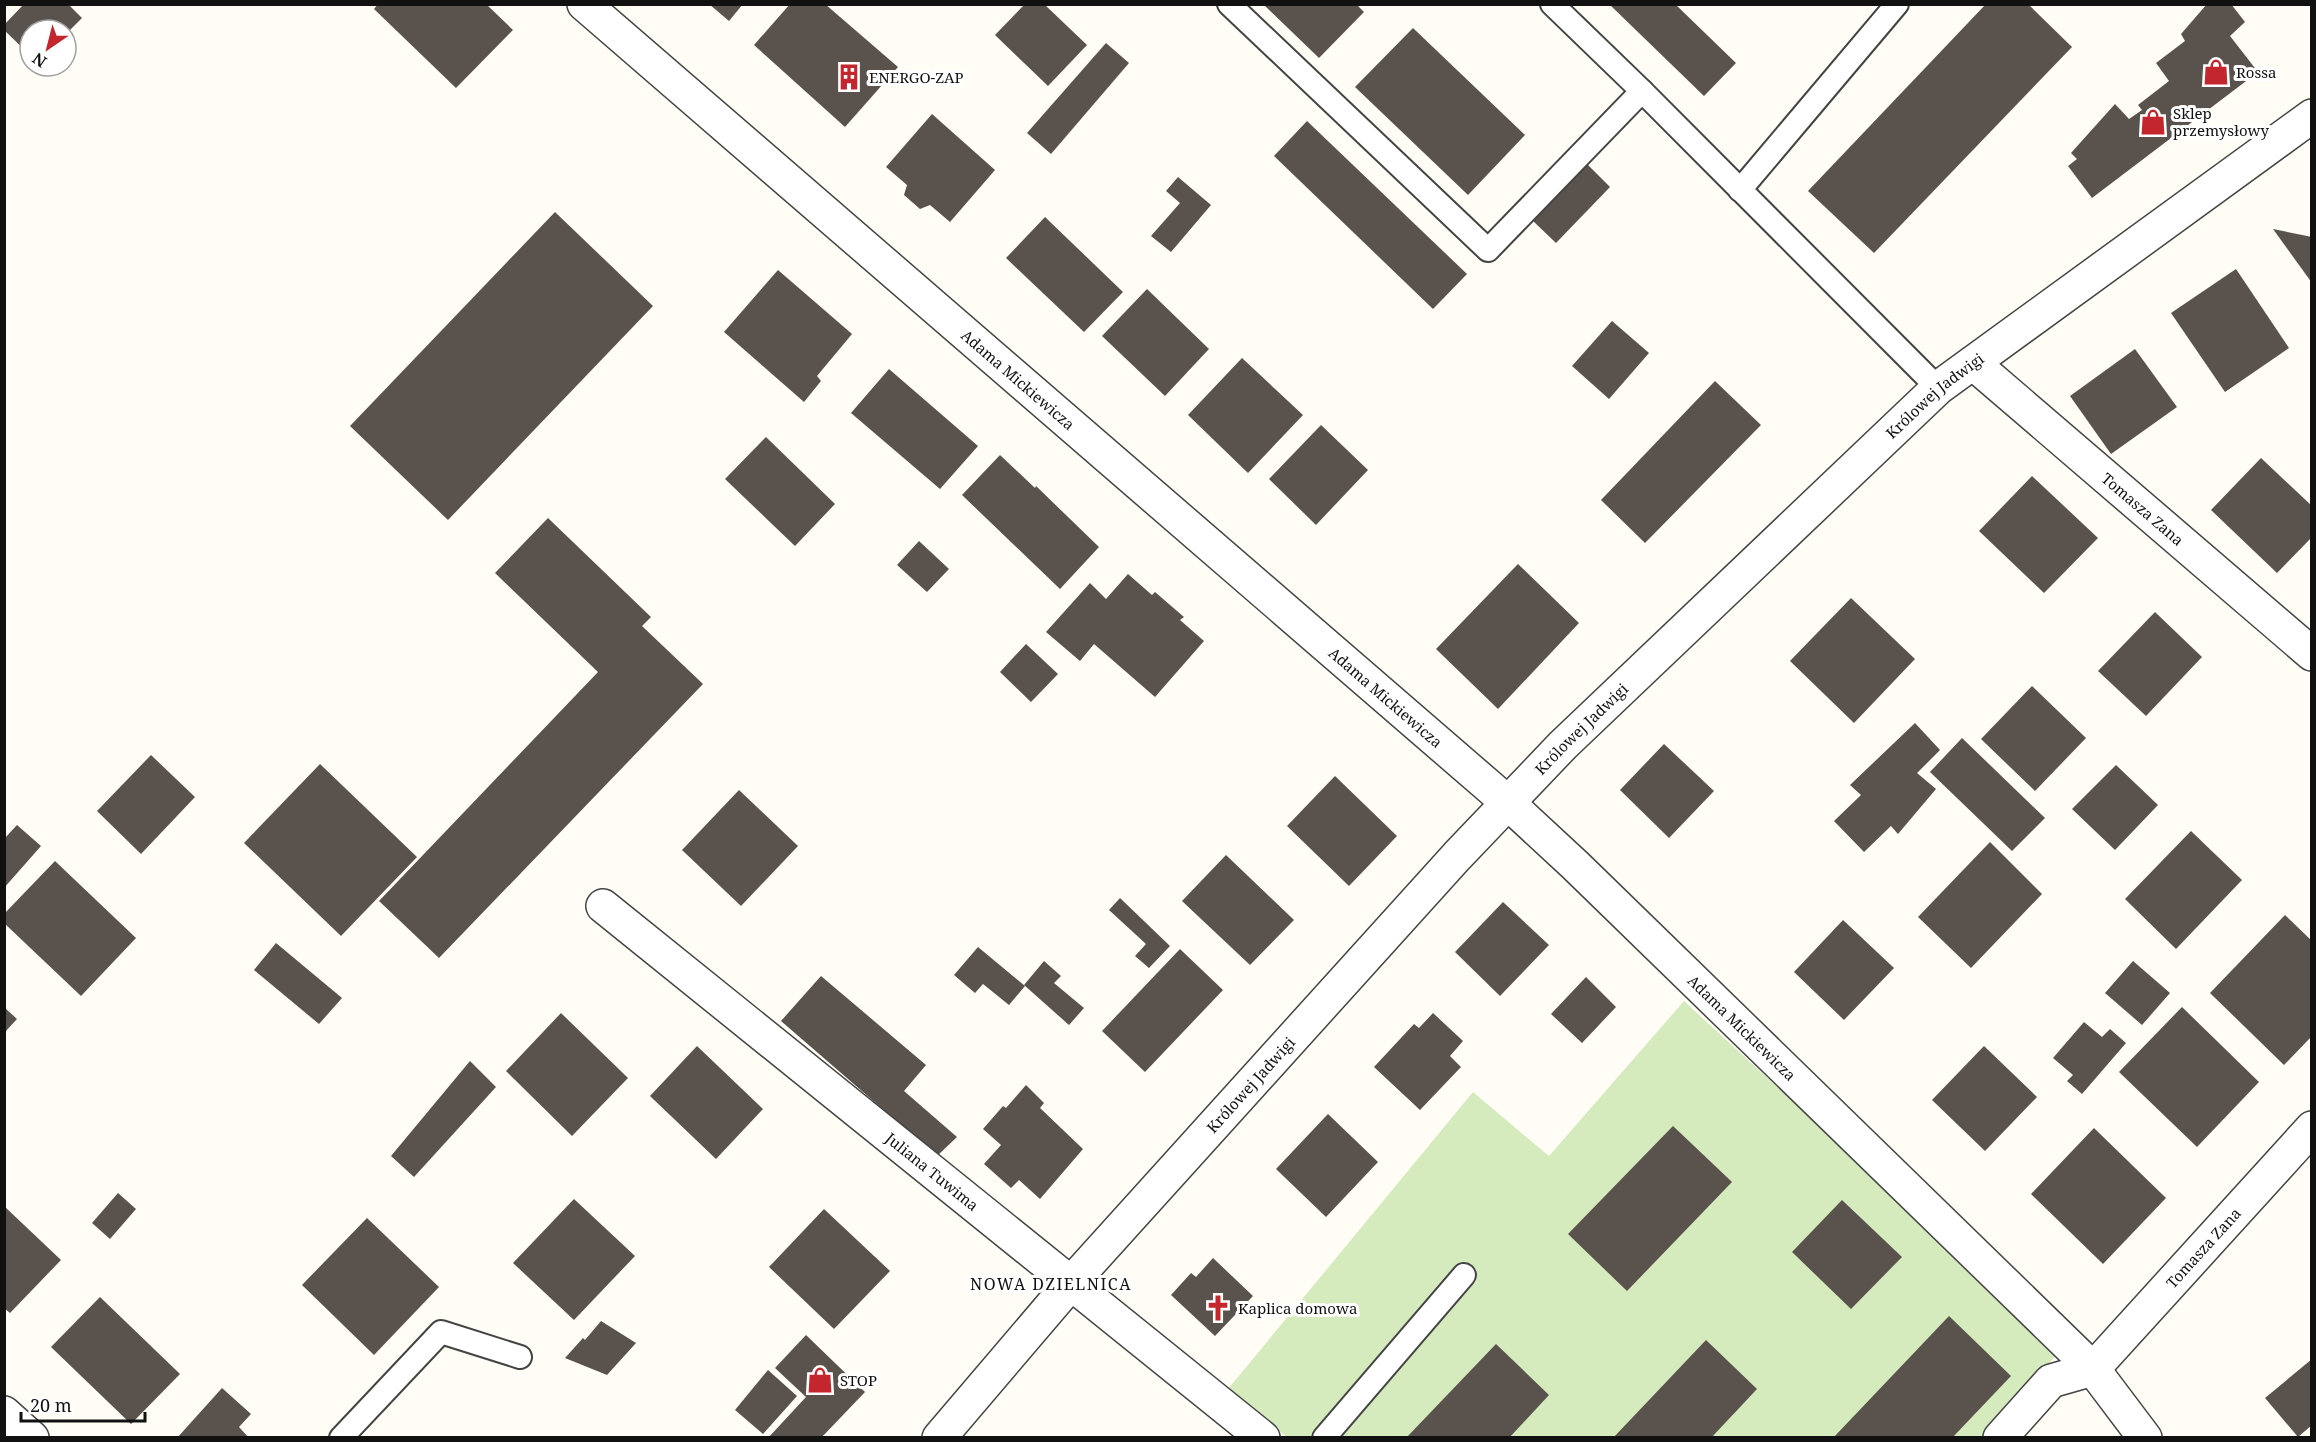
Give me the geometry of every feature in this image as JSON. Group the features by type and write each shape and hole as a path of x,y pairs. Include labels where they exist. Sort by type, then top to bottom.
{"street":[{"name":"Adama Mickiewicza","path":"584,4 1507,802 1592,881 2093,1369 2145,1437"},
{"name":"Królowej Jadwigi","path":"939,1437 1071,1283 1507,802 1563,745 1938,388 2312,116"},
{"name":"Tomasza Zana","path":"1973,363 2312,654"},
{"name":"Juliana Tuwima","path":"603,906 1263,1437"},
{"name":"Tomasza Zana","path":"2093,1369 2312,1128"},
{"path":"2000,1437 2051,1381 2093,1369"},
{"path":"4,1413 32,1437"}],"lane":[{"path":"1228,4 1488,250 1642,91"},
{"path":"1552,4 1938,388"},
{"path":"1740,190 1897,4"},
{"path":"1324,1437 1464,1275"},
{"path":"342,1437 441,1332 520,1357"}],"green space":[{"path":"1684,1001 2062,1349 1981,1438 1287,1437 1228,1389 1473,1092 1549,1156"}],"building":[{"path":"24,4 68,4 82,18 78,22 78,18 18,18 18,43 4,30 4,25"},
{"path":"378,4 486,4 513,30 456,88 374,9"},
{"path":"709,4 743,4 729,21"},
{"path":"790,4 825,4 898,67 845,127 754,45"},
{"path":"1025,4 1044,4 1087,45 1048,86 995,35"},
{"path":"1263,4 1356,4 1364,12 1319,58"},
{"path":"1609,4 1675,4 1736,63 1704,96"},
{"path":"1986,4 2028,4 2072,47 1874,253 1808,191"},
{"path":"2207,4 2231,4 2245,22 2230,36 2258,72 2092,198 2068,166 2077,159 2071,153 2115,104 2129,119 2142,110 2138,105 2169,81 2156,63 2185,41 2181,34"},
{"path":"1413,28 1525,135 1468,195 1355,87"},
{"path":"1106,43 1129,63 1051,154 1027,133"},
{"path":"932,114 995,170 950,222 930,205 920,209 904,195 907,185 886,167"},
{"path":"1307,121 1467,274 1433,309 1274,156"},
{"path":"1587,164 1610,187 1556,243 1532,220"},
{"path":"1178,177 1211,205 1171,252 1151,236 1180,203 1166,191"},
{"path":"555,212 653,306 448,520 350,426"},
{"path":"1045,217 1123,292 1084,332 1006,258"},
{"path":"2273,229 2312,237 2312,283"},
{"path":"2236,269 2289,348 2225,392 2171,313"},
{"path":"778,270 852,334 817,376 821,381 804,402 724,332"},
{"path":"1147,289 1209,349 1165,396 1102,336"},
{"path":"1612,321 1649,353 1609,399 1572,366"},
{"path":"2135,349 2177,407 2111,454 2070,396"},
{"path":"1242,358 1303,415 1248,473 1188,415"},
{"path":"889,369 978,446 940,489 851,413"},
{"path":"1715,381 1761,425 1645,543 1601,500"},
{"path":"1321,425 1368,470 1316,525 1269,479"},
{"path":"766,437 835,504 795,546 725,479"},
{"path":"1000,455 1099,547 1060,589 962,495"},
{"path":"2261,458 2312,506 2312,537 2277,573 2211,510"},
{"path":"2032,476 2098,538 2044,593 1979,531"},
{"path":"548,518 651,617 642,626 703,684 439,958 379,901 598,672 495,573"},
{"path":"919,541 949,569 927,592 897,565"},
{"path":"1518,564 1579,623 1498,709 1436,649"},
{"path":"1128,574 1152,595 1155,592 1184,617 1180,620 1204,641 1155,697 1094,644 1080,661 1046,632 1090,583 1106,599"},
{"path":"1851,598 1915,659 1854,723 1790,661"},
{"path":"2155,612 2202,657 2146,716 2098,671"},
{"path":"1026,644 1058,674 1031,702 1000,672"},
{"path":"2032,686 2086,738 2035,791 1981,739"},
{"path":"1915,723 1940,750 1917,773 1936,789 1898,834 1891,826 1864,852 1834,821 1861,795 1850,785"},
{"path":"1962,738 2045,818 2012,851 1930,772"},
{"path":"1664,744 1714,791 1669,838 1620,790"},
{"path":"151,755 195,797 141,854 97,811"},
{"path":"320,764 417,857 341,936 244,843"},
{"path":"2116,765 2158,805 2115,850 2072,809"},
{"path":"1335,776 1397,836 1349,886 1287,826"},
{"path":"739,790 798,846 741,906 682,850"},
{"path":"17,825 41,846 4,888 4,854 6,851 4,839"},
{"path":"2191,831 2242,880 2176,949 2125,899"},
{"path":"1990,842 2042,894 1971,968 1918,917"},
{"path":"1226,855 1294,920 1250,965 1182,901"},
{"path":"55,861 136,938 81,996 4,923 4,914"},
{"path":"1120,898 1170,946 1149,968 1135,956 1146,944 1109,910"},
{"path":"1503,902 1549,945 1500,996 1455,952"},
{"path":"2285,915 2312,941 2312,1036 2284,1065 2210,993"},
{"path":"1843,920 1894,968 1844,1020 1794,972"},
{"path":"276,943 342,998 319,1024 254,970"},
{"path":"978,947 1025,986 1009,1005 983,984 975,993 954,975"},
{"path":"1180,949 1223,990 1145,1072 1102,1031"},
{"path":"1044,961 1061,976 1054,983 1084,1008 1069,1025 1024,985"},
{"path":"2133,961 2170,993 2142,1025 2105,993"},
{"path":"821,976 926,1065 904,1091 957,1137 937,1156 781,1021"},
{"path":"1586,977 1616,1007 1582,1043 1551,1014"},
{"path":"2182,1007 2259,1082 2197,1147 2119,1072"},
{"path":"5,1008 17,1019 5,1032"},
{"path":"561,1013 628,1078 572,1136 506,1071"},
{"path":"1433,1013 1463,1041 1450,1056 1461,1067 1420,1110 1374,1067 1414,1024 1419,1028"},
{"path":"2084,1022 2102,1037 2110,1029 2126,1043 2082,1094 2067,1081 2073,1075 2053,1058"},
{"path":"697,1046 763,1109 716,1159 650,1096"},
{"path":"1984,1046 2037,1097 1985,1151 1932,1100"},
{"path":"470,1061 496,1087 414,1177 391,1156"},
{"path":"1026,1085 1044,1103 1040,1108 1083,1149 1040,1199 1019,1180 1011,1188 984,1164 1001,1145 983,1129"},
{"path":"1328,1114 1378,1162 1326,1217 1276,1169"},
{"path":"1673,1126 1732,1182 1627,1291 1568,1234"},
{"path":"2094,1128 2166,1198 2103,1264 2031,1194"},
{"path":"118,1193 136,1209 110,1239 92,1223"},
{"path":"574,1199 635,1256 574,1320 513,1263"},
{"path":"1842,1200 1902,1257 1851,1309 1792,1252"},
{"path":"4,1206 61,1260 10,1313 4,1308"},
{"path":"824,1209 890,1271 834,1329 769,1267"},
{"path":"367,1218 439,1287 374,1355 302,1285"},
{"path":"1213,1258 1253,1296 1215,1336 1171,1295 1191,1273 1196,1277"},
{"path":"100,1297 180,1374 131,1424 51,1347"},
{"path":"1949,1316 2011,1376 1952,1438 1833,1438"},
{"path":"601,1321 636,1343 607,1375 565,1358"},
{"name":"STOP","path":"806,1335 865,1392 821,1438 768,1438 806,1397 775,1368"},
{"path":"1706,1340 1757,1389 1711,1438 1613,1438"},
{"path":"1496,1344 1549,1395 1509,1438 1406,1438"},
{"path":"2312,1359 2312,1425 2298,1437 2265,1398"},
{"path":"768,1370 797,1396 763,1434 735,1410"},
{"path":"222,1388 251,1414 239,1427 249,1438 177,1438"}],"place":[{"name":"Rossa","path":"2216,72"},
{"name":"ENERGO-ZAP","path":"849,77"},
{"name":"Sklep przemysłowy","path":"2153,122"},
{"name":"Kaplica domowa","path":"1218,1308"},
{"name":"STOP","path":"820,1380"}],"district":[{"name":"NOWA DZIELNICA","path":"1051,1284"}]}
